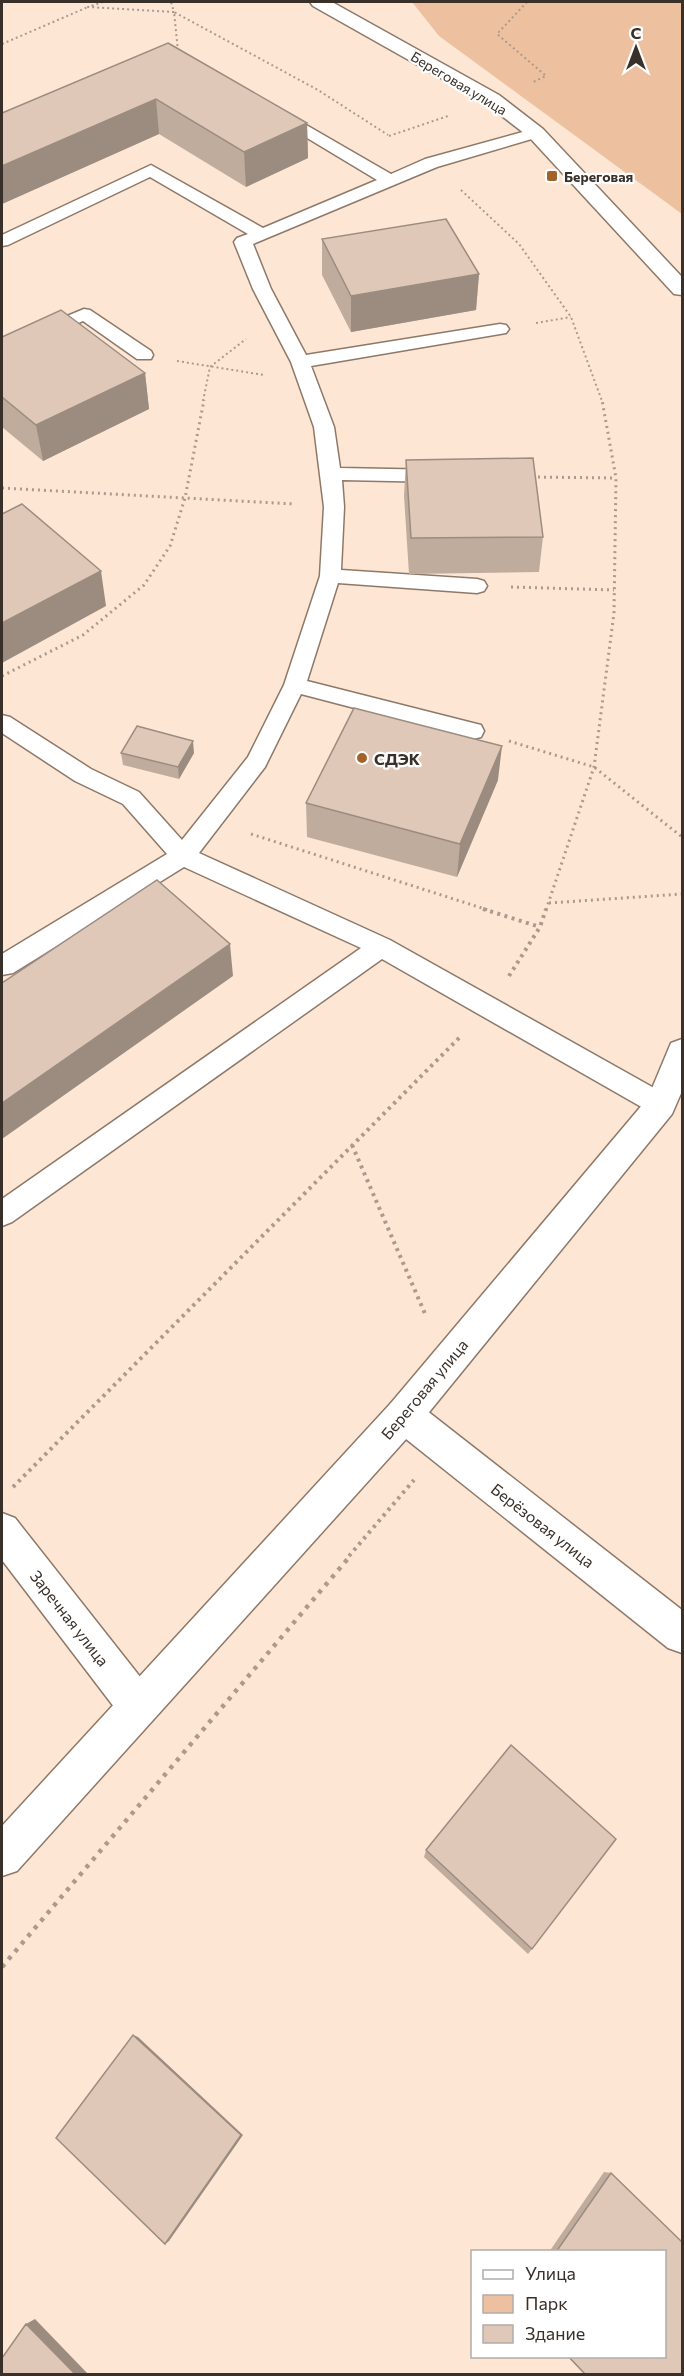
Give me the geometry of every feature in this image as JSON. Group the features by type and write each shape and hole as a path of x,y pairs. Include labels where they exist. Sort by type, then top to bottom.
{"street":[{"name":"Береговая улица","path":"320,2 492,99 536,133 682,289"},
{"name":"Береговая улица","path":"2,1856 404,1415 661,1105 682,1052"},
{"name":"Берёзовая улица","path":"404,1415 682,1634"},
{"name":"Заречная улица","path":"2,1531 138,1706"}],"lane":[{"path":"259,102 389,180"},
{"path":"2,964 4,966 183,856 257,761 295,685 330,576 334,507 331,474 324,427 300,362 262,289 243,242 431,163 536,133"},
{"path":"2,241 151,170 262,235"},
{"path":"2,350 84,314 144,355"},
{"path":"300,362 500,329"},
{"path":"331,474 510,477"},
{"path":"330,576 477,586"},
{"path":"295,685 474,731"},
{"path":"2,723 83,775 131,798 183,856 381,947 661,1105"},
{"path":"2,1214 381,947"}],"path":[{"path":"2,44 103,2"},
{"path":"88,7 174,12 171,2"},
{"path":"492,99 546,76 497,34 527,2"},
{"path":"176,21 178,54"},
{"path":"389,136 451,115"},
{"path":"2,676 83,635 144,585 170,546 185,498 210,368 252,334"},
{"path":"144,355 259,376 300,362"},
{"path":"510,477 616,478"},
{"path":"2,488 334,507"},
{"path":"477,586 614,590"},
{"path":"474,731 594,767 682,837"},
{"path":"210,821 540,927"},
{"path":"549,903 682,894"},
{"path":"352,1145 447,1364"},
{"path":"2,1967 443,1446"}],"green space":[{"path":"412,2 682,2 682,214 439,36"}],"building":[{"path":"168,43 307,123 244,152 156,99 2,166 2,113"},
{"path":"446,219 479,274 351,296 322,239"},
{"path":"61,310 145,373 36,425 2,397 2,337"},
{"path":"533,458 543,537 411,538 406,460"},
{"path":"22,504 101,571 2,623 2,514"},
{"path":"354,708 502,746 460,844 306,803"},
{"path":"137,726 193,741 178,767 121,753"},
{"path":"157,880 230,944 2,1103 2,983"},
{"path":"511,1745 616,1839 532,1949 426,1850"},
{"path":"133,2035 241,2135 165,2244 56,2138"},
{"path":"611,2173 682,2242 682,2373 585,2374 570,2358 666,2358 666,2250 557,2250"},
{"path":"26,2324 75,2374 2,2374 2,2358"}],"place":[{"name":"Береговая","path":"552,176"},
{"name":"СДЭК","path":"362,758"}]}
